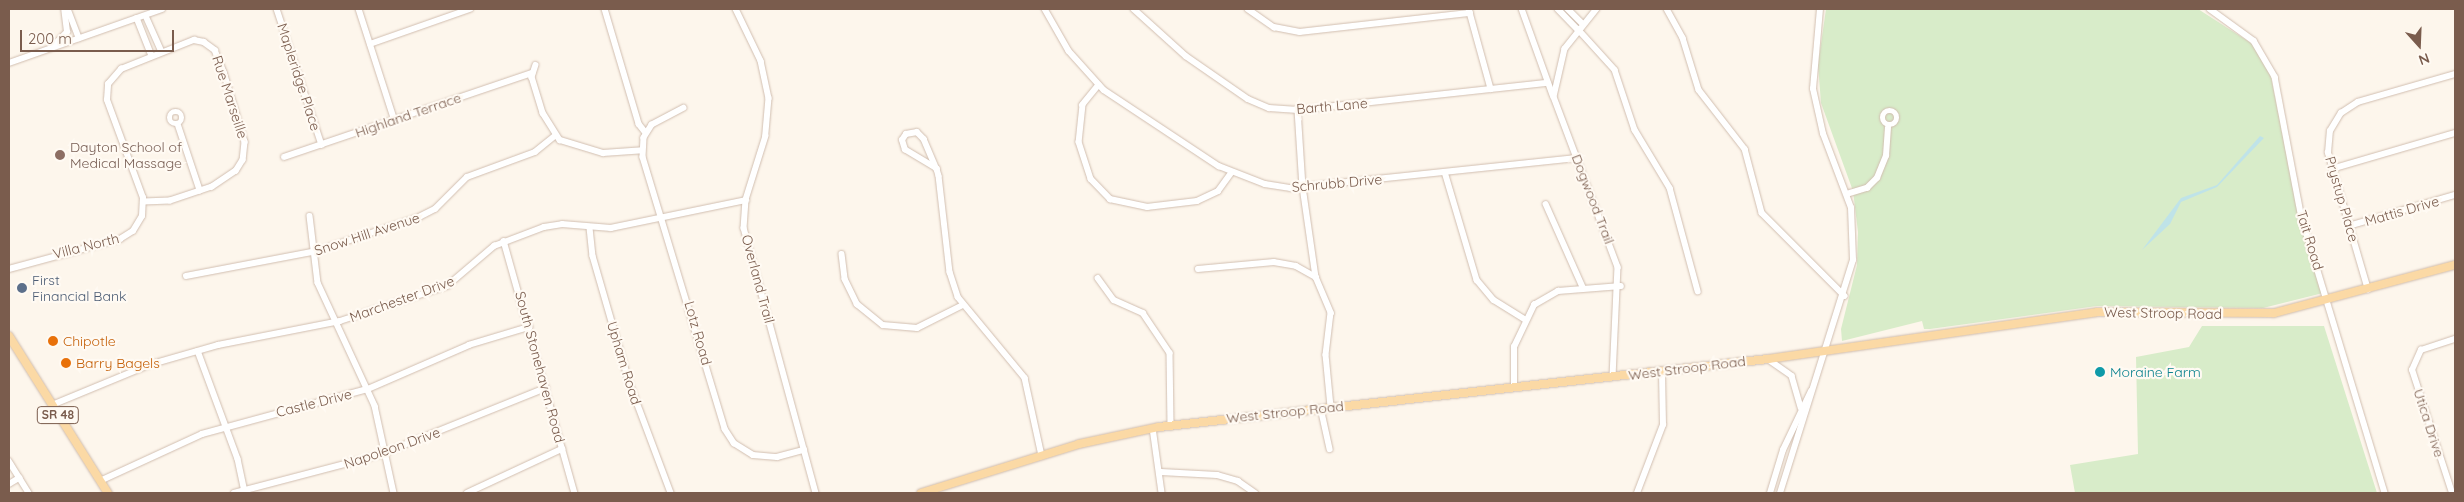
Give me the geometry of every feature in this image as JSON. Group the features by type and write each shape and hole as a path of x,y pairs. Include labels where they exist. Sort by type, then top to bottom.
{"main road":[{"name":"West Stroop Road","path":"921,493 1042,456 1171,425 1768,359 2097,312 2258,314 2329,302 2455,265"},
{"name":"SR 48","path":"9,336 108,493"}],"street":[{"path":"50,48 67,32 64,9"},
{"path":"68,9 79,38"},
{"path":"9,63 162,9"},
{"name":"Mapleridge Place","path":"277,9 322,145"},
{"path":"358,9 395,120"},
{"path":"370,44 468,9"},
{"path":"605,9 639,124 646,133"},
{"name":"Overland Trail","path":"736,9 761,61 769,98 764,146 746,200 746,235 816,493"},
{"name":"Schrubb Drive","path":"1046,9 1061,40 1099,85 1152,126 1231,173 1281,187 1303,187 1578,158"},
{"name":"Barth Lane","path":"1134,9 1162,38 1248,99 1269,108 1298,110 1548,83"},
{"path":"1248,9 1274,27 1300,32 1469,11 1491,90"},
{"path":"1522,9 1554,97"},
{"path":"1558,9 1579,27 1615,70 1635,130 1670,188 1698,291"},
{"path":"1568,9 1574,22"},
{"name":"Dogwood Trail","path":"1597,9 1579,27 1558,66 1554,97 1618,267 1620,286 1613,377"},
{"path":"1667,9 1683,38 1703,96 1745,149 1762,213 1845,296"},
{"path":"1780,493 1845,296 1854,247 1847,194 1816,105 1812,61 1820,9"},
{"name":"Tait Road","path":"2210,9 2254,40 2275,77 2300,209 2385,493"},
{"path":"146,16 162,52"},
{"path":"137,18 152,56"},
{"name":"Rue Marseille","path":"194,40 213,48 245,142 236,171 200,190 170,202 144,202 106,90 114,72 162,52 194,40"},
{"path":"536,65 532,74 543,113 555,136 570,145 603,154 642,150 646,133 660,117 684,108"},
{"name":"Highland Terrace","path":"284,157 532,74"},
{"name":"Prystup Place","path":"2368,290 2332,169 2328,140 2344,111 2366,99 2455,74"},
{"path":"1099,85 1083,105 1079,142 1091,178 1110,199 1147,207 1196,201 1218,191 1231,173"},
{"path":"1298,110 1303,187 1316,277 1332,313 1326,355 1331,407"},
{"path":"178,124 200,190"},
{"path":"1847,194 1867,188 1877,178 1886,156 1888,128"},
{"path":"2332,169 2455,133"},
{"path":"938,173 905,150 902,140 906,134 920,134 938,173 950,272 963,305 1025,378 1042,456"},
{"name":"Snow Hill Avenue","path":"186,276 317,251 425,215 467,177 535,152 555,136"},
{"name":"Lotz Road","path":"642,150 729,437 740,449 759,457 804,450"},
{"path":"1445,172 1476,280 1494,300 1524,319"},
{"name":"Mattis Drive","path":"2349,226 2455,195"},
{"name":"Marchester Drive","path":"52,405 111,378 198,350 336,322 452,283 504,241 553,224 590,228 746,200"},
{"name":"Villa North","path":"9,269 120,239 138,225 144,202"},
{"path":"1546,204 1583,287"},
{"path":"310,216 317,251 318,282 368,389 388,452 394,493"},
{"name":"Upham Road","path":"590,228 594,264 629,381 671,493"},
{"name":"South Stonehaven Road","path":"504,241 574,493"},
{"path":"842,254 852,296 868,316 883,325 917,328 963,305"},
{"path":"1198,268 1274,262 1316,277"},
{"path":"1098,278 1114,300 1143,313 1170,353 1171,425"},
{"path":"1514,388 1514,347 1524,319 1542,298 1583,287 1620,286"},
{"name":"Castle Drive","path":"100,481 157,452 225,426 368,389 469,345 529,327"},
{"name":"Utica Drive","path":"2452,493 2413,375 2418,353 2455,339"},
{"path":"198,350 225,426 244,492"},
{"path":"1768,359 1792,376 1801,408"},
{"path":"1637,493 1663,425 1662,371"},
{"path":"1770,493 1801,408 1814,387"},
{"name":"Napoleon Drive","path":"234,493 244,492 388,452 546,388"},
{"path":"1321,408 1330,448"},
{"path":"1153,428 1161,472 1162,493"},
{"path":"467,493 562,449"},
{"path":"9,461 29,493"},
{"path":"1161,472 1217,475 1238,481 1255,493"},
{"path":"9,484 19,478"}],"green space":[{"path":"1826,9 2198,9 2254,45 2270,72 2297,206 2323,293 2263,308 2097,306 1930,329 1924,329 1922,321 1842,341 1841,329 1857,265 1858,232 1853,191 1821,103 1818,65"},
{"path":"2202,326 2324,326 2377,493 2075,493 2070,465 2138,454 2136,357 2189,347"}],"water":[{"path":"2260,136 2264,138 2217,187 2181,202 2170,224 2142,250 2181,198 2217,185"}],"place":[{"name":"Dayton School of Medical Massage","path":"60,155"},
{"name":"First Financial Bank","path":"22,288"},
{"name":"Chipotle","path":"53,341"},
{"name":"Barry Bagels","path":"66,363"},
{"name":"Moraine Farm","path":"2100,372"}]}
